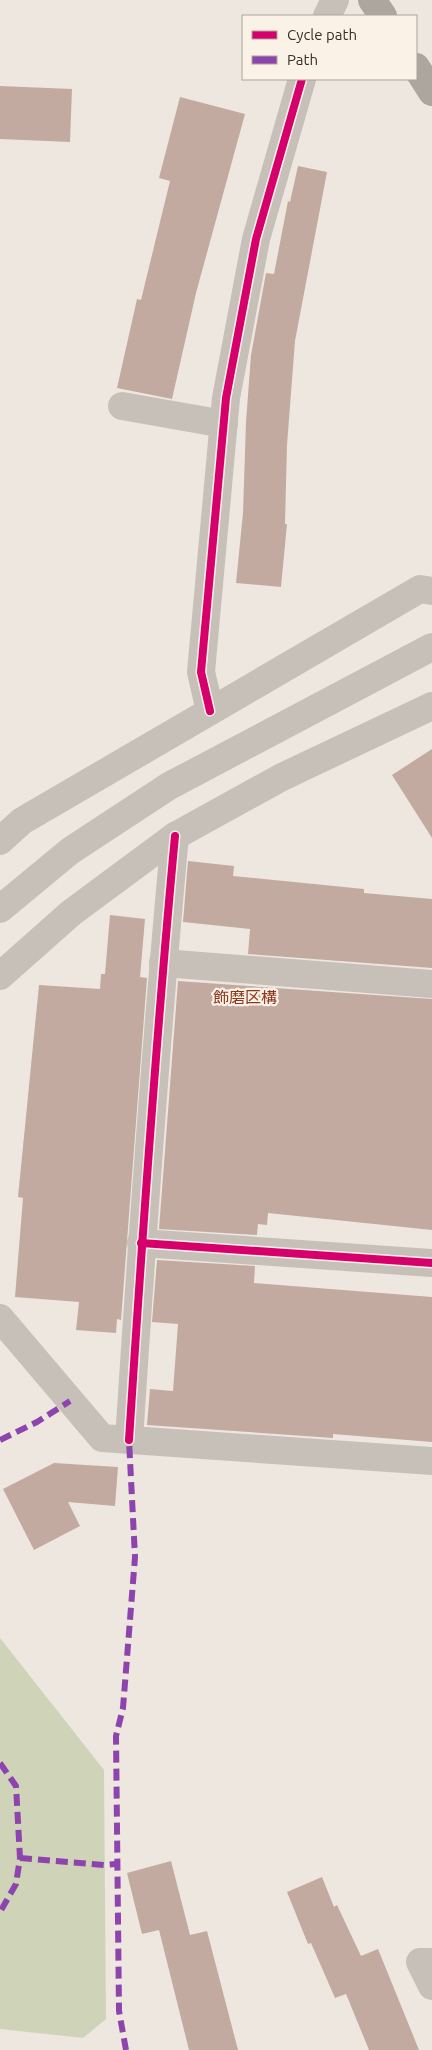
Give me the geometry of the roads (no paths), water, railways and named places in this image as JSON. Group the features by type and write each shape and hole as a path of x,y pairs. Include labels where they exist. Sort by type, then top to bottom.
{"highway":[{"path":"372,0 381,15"},
{"path":"417,69 432,92"}],"street":[{"path":"328,15 336,0"},
{"path":"210,711 201,672 226,398 256,239 302,80"},
{"path":"122,406 224,424"},
{"path":"0,841 22,821 210,711 420,589 432,590"},
{"path":"0,909 70,851 169,786 432,647"},
{"path":"0,976 71,913 176,836 282,777 432,706"},
{"path":"129,1440 141,1243 163,963 176,836"},
{"path":"163,963 432,984"},
{"path":"141,1243 432,1264"},
{"path":"0,1318 102,1438 432,1461"},
{"path":"432,1962 420,1962 432,1986"}],"district":[{"name":"飾磨区構","path":"245,997"}]}
